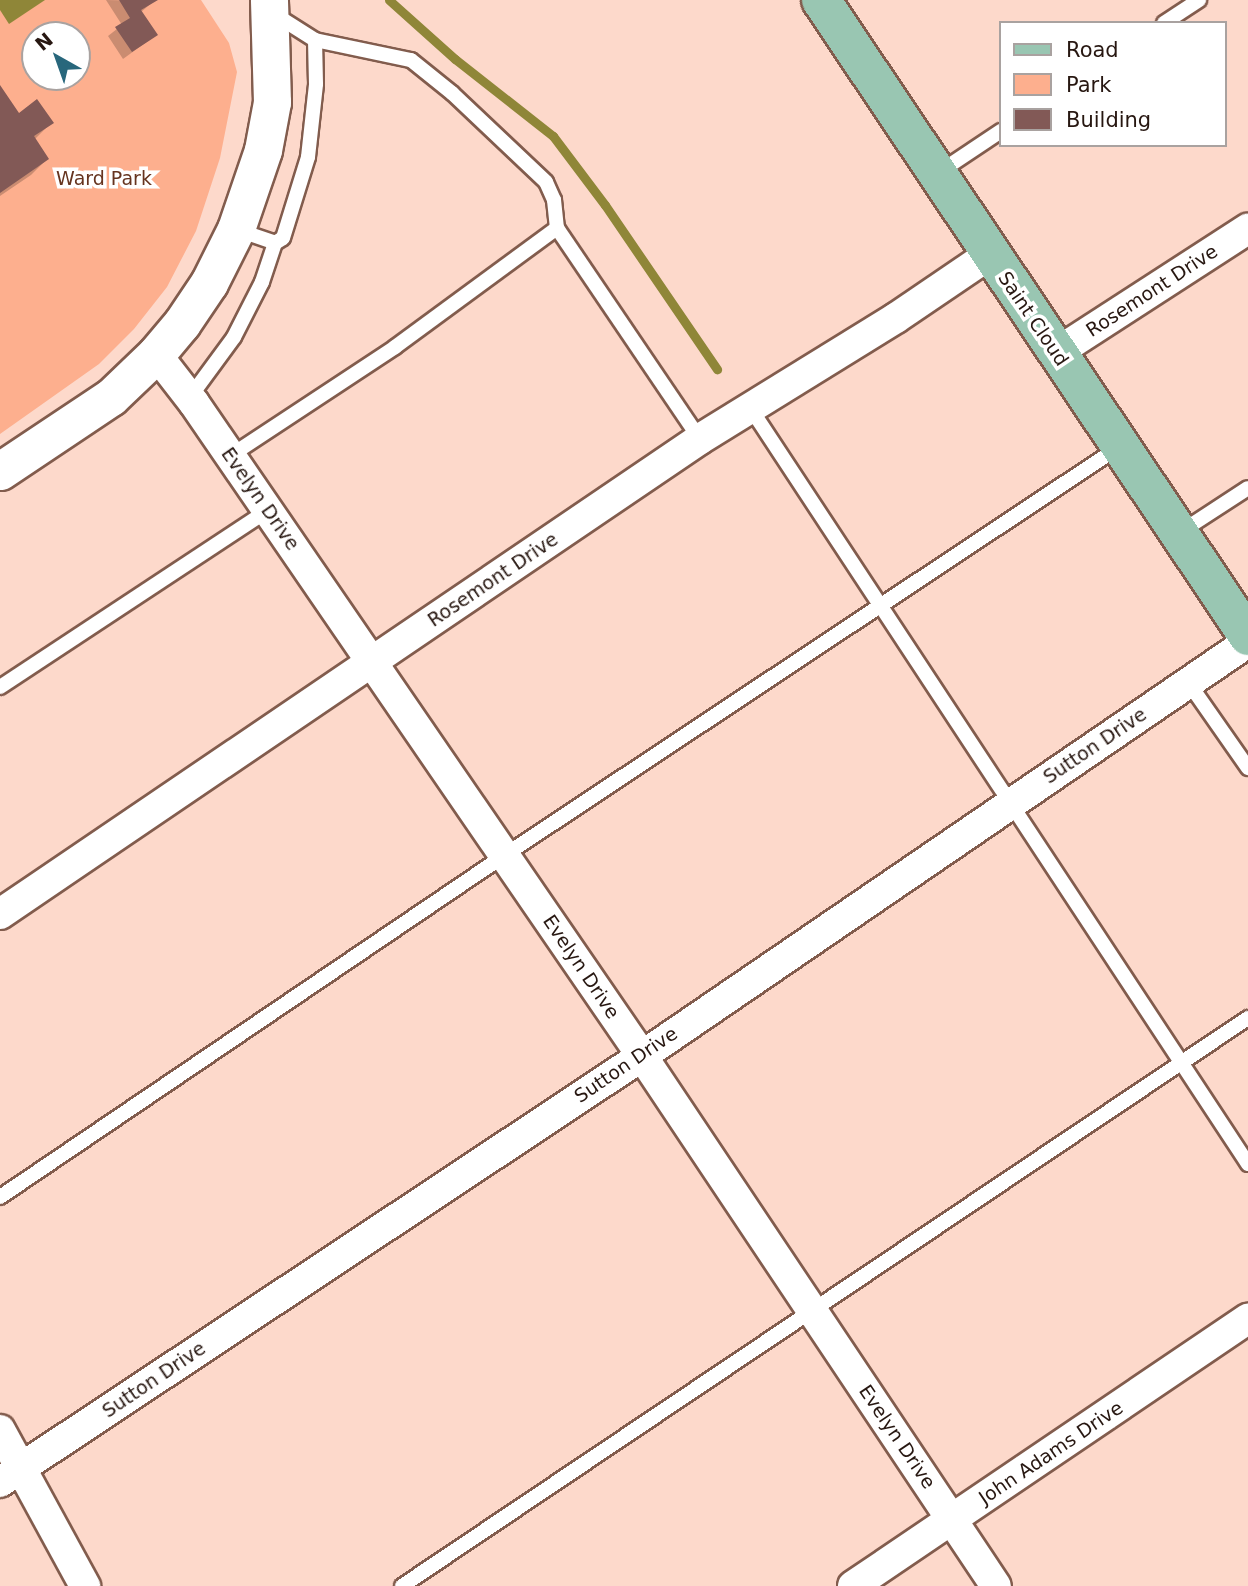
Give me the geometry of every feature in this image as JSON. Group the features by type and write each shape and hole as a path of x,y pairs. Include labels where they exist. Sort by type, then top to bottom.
{"main road":[{"name":"Saint Cloud","path":"821,0 1248,636"}],"street":[{"path":"0,471 111,397 156,354 182,323 209,283 236,229 263,150 272,102 264,4"},
{"name":"Rosemont Drive","path":"1056,353 1248,229"},
{"name":"Rosemont Drive","path":"0,914 700,439 897,318 990,254"},
{"name":"Evelyn Drive","path":"156,354 190,397 505,855 996,1586"},
{"name":"Sutton Drive","path":"10,1475 642,1056 1248,642"},
{"name":"John Adams Drive","path":"853,1586 1248,1319"},
{"path":"0,1430 10,1475 85,1586"}],"lane":[{"path":"1167,21 1199,0"},
{"path":"264,4 315,40 411,60 546,182 554,200 557,228 700,439"},
{"path":"190,397 234,337 262,282 275,243 283,238 308,157 316,84 315,40"},
{"path":"937,174 1000,132"},
{"path":"230,456 395,348 557,228"},
{"path":"236,229 275,243"},
{"path":"751,409 1248,1164"},
{"path":"0,1197 505,855 1119,447"},
{"path":"1178,534 1248,488"},
{"path":"0,687 268,510"},
{"path":"1188,682 1248,768"},
{"path":"401,1586 1181,1066 1248,1018"}],"green space":[{"name":"Ward Park","path":"0,0 201,0 229,43 237,72 220,158 196,231 167,287 134,329 99,364 0,434"}],"shaded area":[{"path":"0,0 45,0 9,24 0,10"}],"building":[{"path":"119,0 158,0 141,10 158,35 132,52 115,27 130,18"},
{"path":"0,85 19,113 37,99 54,123 34,136 49,159 0,193"}],"waterway":[{"path":"389,0 455,59 553,136 605,205 717,369"}]}
